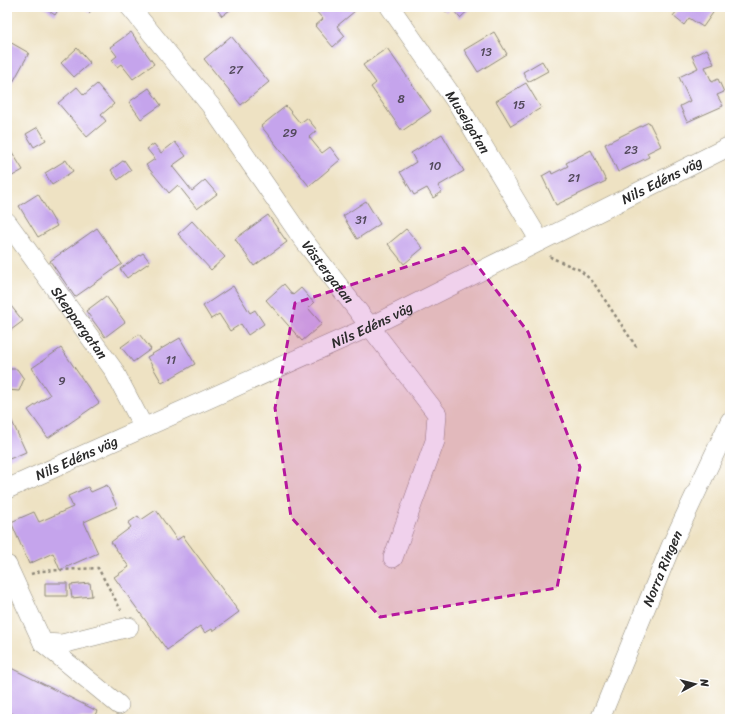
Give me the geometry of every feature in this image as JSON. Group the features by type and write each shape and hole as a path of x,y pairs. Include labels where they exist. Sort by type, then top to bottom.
{"street":[{"name":"Västergatan","path":"130,7 211,106 302,238 437,414 435,441 393,558"},
{"name":"Museigatan","path":"390,7 458,106 540,241"},
{"name":"Nils Edéns väg","path":"7,489 369,327 730,146"},
{"name":"Skeppargatan","path":"7,222 113,369 144,428"},
{"name":"Norra Ringen","path":"600,719 671,546 730,421"},
{"path":"11,580 43,643 119,705"},
{"path":"43,643 62,644 129,626"}],"path":[{"path":"540,241 552,258 580,270 593,282 636,348"},
{"path":"11,580 41,571 98,568 129,626"}],"highlighted area":[{"path":"464,248 528,332 580,467 557,588 380,617 291,517 275,408 295,303"}],"building":[{"path":"43,7 60,7 55,15"},
{"path":"83,7 95,7 89,13"},
{"path":"215,7 234,7 222,16"},
{"path":"312,7 351,7 355,11 337,26 345,36 333,47 315,26 323,19"},
{"path":"442,7 472,7 460,18 451,8 446,12"},
{"path":"672,7 717,7 703,27 689,18 684,25 673,16 677,11"},
{"path":"131,32 154,64 133,79 121,64 117,67 112,60 117,56 110,47"},
{"path":"494,32 507,54 478,72 464,50"},
{"path":"231,36 269,82 241,105 204,59"},
{"path":"8,41 29,53 12,84 7,81"},
{"path":"77,48 90,63 74,77 61,63"},
{"path":"387,48 431,111 402,131 371,87 376,83 363,65"},
{"path":"707,49 714,64 705,67 712,82 718,79 724,92 717,95 723,106 687,122 680,106 690,101 679,77 698,68 692,56"},
{"path":"542,61 548,71 528,82 523,72"},
{"path":"526,83 541,108 511,126 496,101"},
{"path":"97,84 114,104 101,115 106,121 87,137 58,103 77,87 84,95"},
{"path":"149,88 161,105 141,119 129,102"},
{"path":"286,106 300,123 307,118 317,130 309,137 322,153 330,147 340,160 309,186 261,126"},
{"path":"649,122 661,146 647,153 649,157 618,172 605,144"},
{"path":"38,127 46,140 34,147 26,134"},
{"path":"442,134 464,171 438,186 442,192 433,198 427,188 414,195 400,172 416,162 411,153"},
{"path":"175,142 186,156 172,166 192,191 205,180 217,194 197,209 178,185 169,193 146,165 155,159 147,149 154,144 161,153"},
{"path":"7,144 23,170 7,179"},
{"path":"591,150 606,181 556,205 542,176 551,171 552,174 568,166 566,163"},
{"path":"66,160 73,171 52,185 45,173"},
{"path":"124,160 131,170 118,180 111,170"},
{"path":"38,194 57,226 38,237 19,206"},
{"path":"366,201 380,224 357,239 343,216"},
{"path":"268,215 287,242 254,266 235,239"},
{"path":"192,221 225,257 211,270 178,234"},
{"path":"97,228 122,264 75,297 50,261"},
{"path":"406,229 423,248 404,264 388,244"},
{"path":"143,253 150,262 127,278 120,269"},
{"path":"284,284 293,295 301,288 314,303 308,308 322,324 302,341 266,300"},
{"path":"233,286 250,313 255,310 264,324 248,335 241,324 230,331 219,314 211,319 203,306"},
{"path":"106,296 125,322 105,337 86,311"},
{"path":"7,301 23,321 7,333"},
{"path":"139,334 151,349 133,362 121,347"},
{"path":"180,338 195,364 162,383 147,357"},
{"path":"61,348 99,403 48,438 28,410 50,395 32,368"},
{"path":"7,369 17,369 24,379 19,391 7,390"},
{"path":"11,419 26,452 7,460 7,421"},
{"path":"107,485 117,507 84,522 98,553 60,570 53,553 29,564 11,522 34,512 39,522 73,507 68,496 88,487 91,492"},
{"path":"156,510 177,540 183,536 239,612 213,631 212,629 205,633 200,626 167,650 114,577 129,567 111,542 131,527 128,523 138,516 141,520"},
{"path":"45,583 67,583 67,596 45,596"},
{"path":"90,583 92,596 72,598 70,585"},
{"path":"7,666 97,711 93,719 24,719 7,711"}]}
